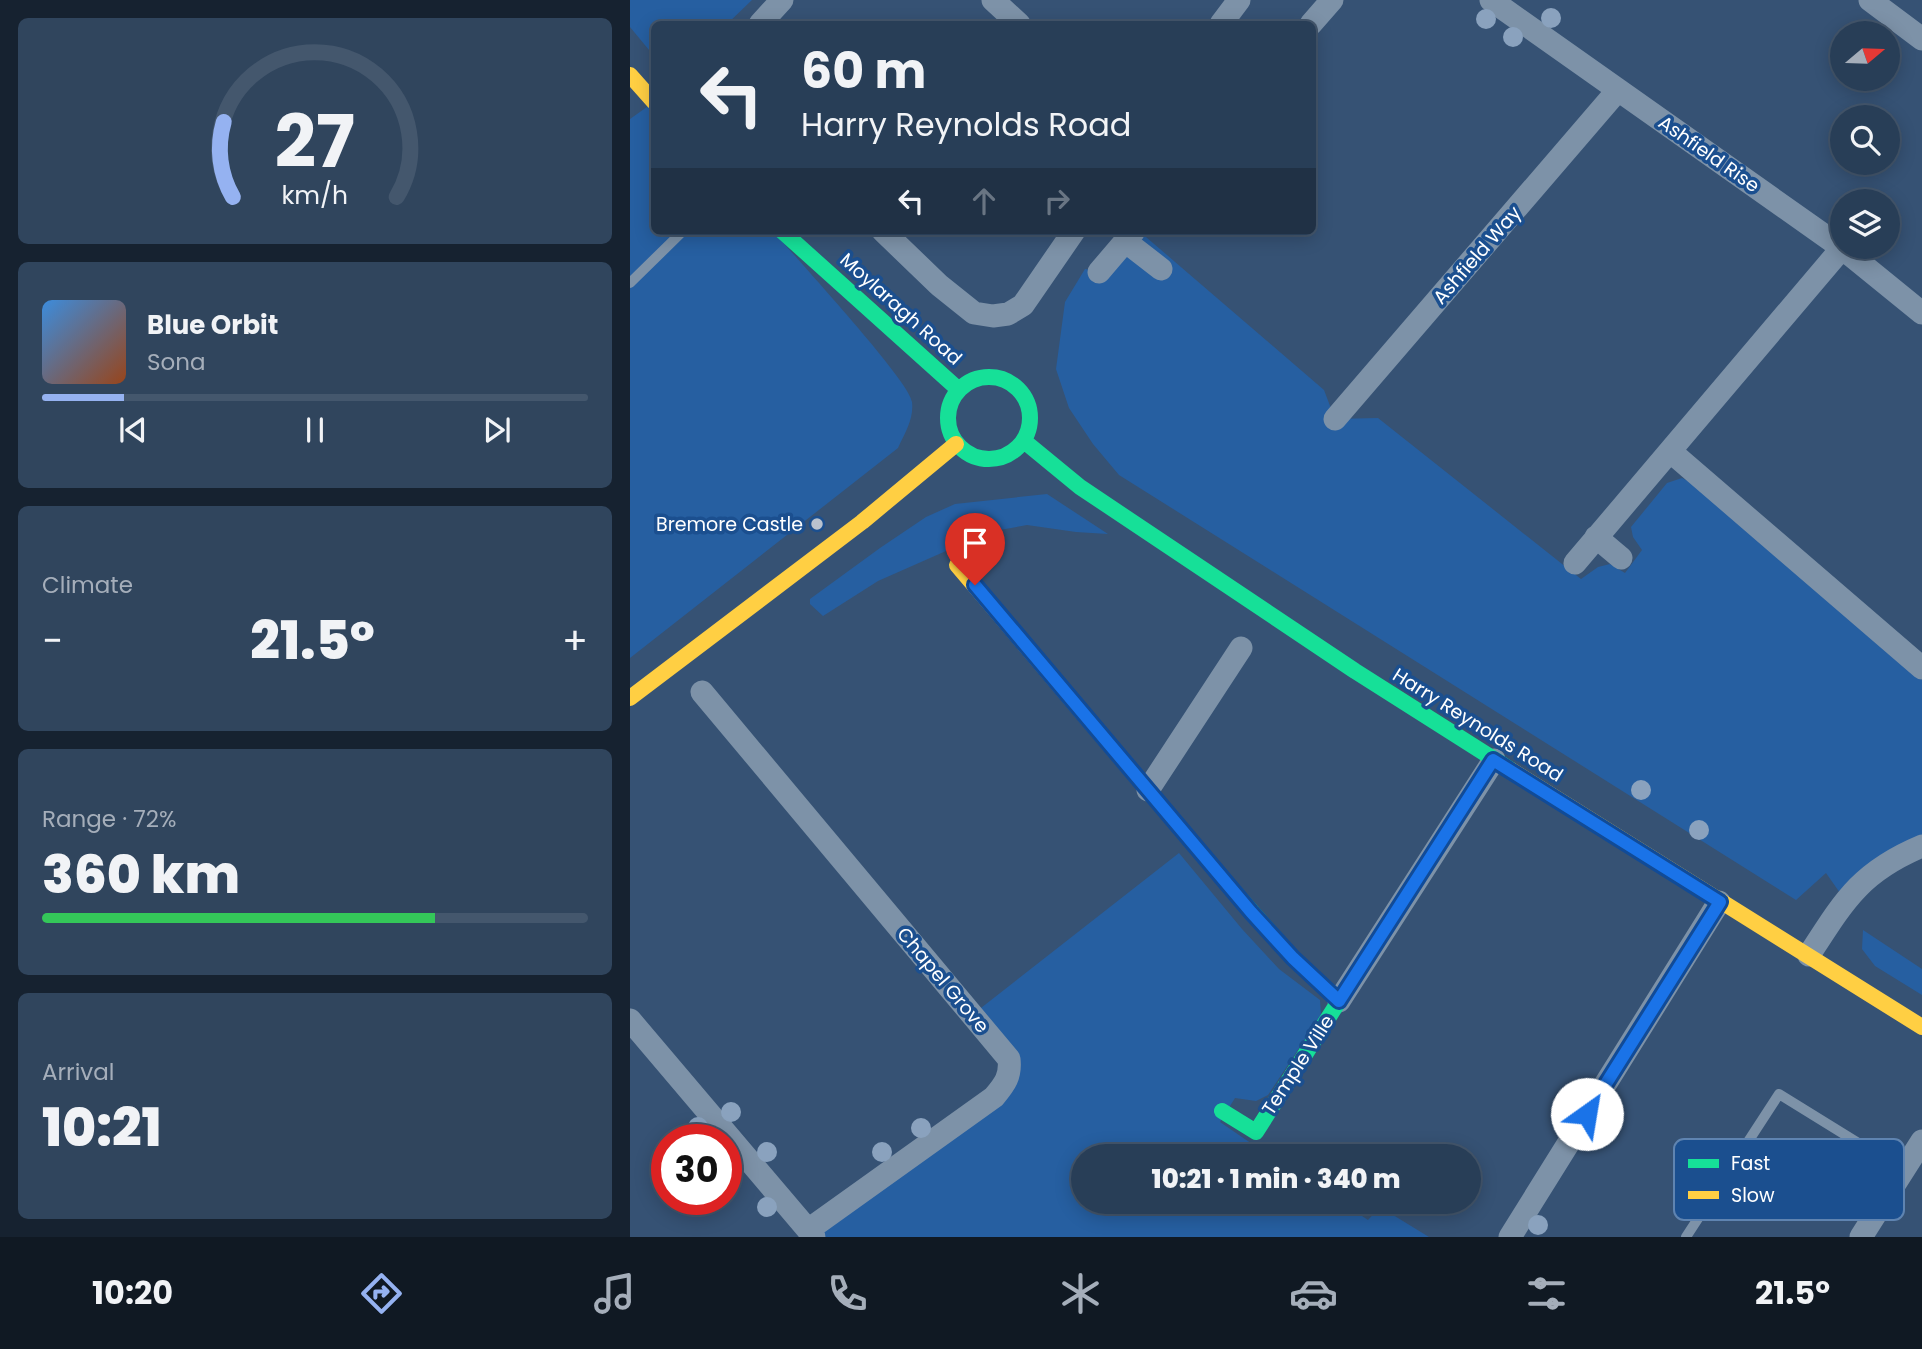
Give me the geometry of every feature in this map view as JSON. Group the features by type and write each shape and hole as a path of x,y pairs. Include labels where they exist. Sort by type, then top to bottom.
{"street":[{"path":"763,21 782,0"},
{"path":"993,0 1016,21"},
{"path":"1224,21 1239,0"},
{"path":"1314,21 1332,0"},
{"name":"Ashfield Rise","path":"1491,0 1830,240"},
{"path":"1870,0 1922,39"},
{"path":"630,75 651,99"},
{"name":"Ashfield Way","path":"1335,419 1618,90"},
{"name":"Moylaragh Road","path":"786,235 959,390"},
{"path":"887,235 939,285 974,313 993,316 1008,314 1023,304 1071,235"},
{"path":"1099,272 1129,236 1161,269"},
{"path":"1575,563 1833,259"},
{"name":"Ashfield Rise","path":"1856,259 1922,313"},
{"path":"993,377 1006,380 1025,396 1029,407 1029,430 1015,451 991,460 966,453 956,443 948,422 948,411 959,390 969,382 993,377"},
{"name":"Harry Reynolds Road","path":"1024,441 1080,487 1355,671 1922,1027"},
{"path":"630,698 862,522 956,443"},
{"path":"1670,451 1922,668"},
{"path":"1596,537 1621,558"},
{"name":"Temple Ville","path":"957,565 1276,940 1339,1001"},
{"path":"1148,790 1241,648"},
{"name":"Chapel Grove","path":"702,692 1009,1059 1010,1071 1006,1084 993,1097 811,1233"},
{"name":"Temple Ville","path":"1222,1111 1256,1132 1493,760"},
{"path":"1808,955 1845,900 1870,873 1903,853 1922,846"},
{"path":"1510,1237 1720,902"},
{"path":"630,1020 811,1233"},
{"path":"1904,1167 1922,1141"},
{"path":"1861,1237 1871,1220"}],"lane":[{"path":"630,283 679,235"},
{"path":"1750,1139 1779,1094 1852,1139"},
{"path":"1686,1237 1697,1220"}],"shaded area":[{"path":"630,0 752,0 730,21 651,21 651,52 630,27"},
{"path":"651,104 651,235 777,235 892,370 912,402 912,414 898,448 630,658 630,119"},
{"path":"1135,235 1144,235 1324,390 1335,419 1378,418 1581,579 1598,567 1610,564 1625,573 1642,550 1633,537 1631,527 1667,483 1682,478 1698,486 1922,680 1922,846 1845,900 1826,873 1796,900 1119,475 1093,444 1069,408 1056,369 1065,302 1085,269 1099,271"},
{"path":"1047,494 1108,534 1027,525 989,532 878,581 823,616 810,604 810,599 926,517 955,504"},
{"path":"1179,853 1279,969 1320,1000 1321,1015 1268,1095 1256,1101 1235,1098 1220,1122 1252,1144 1071,1144 1071,1214 1359,1214 1368,1220 1374,1214 1391,1214 1429,1237 814,1237 1010,1071 972,1015"},
{"path":"1863,930 1922,969 1922,995 1875,966 1862,949"}],"traffic: fast":[{"path":"786,235 959,390"},
{"path":"989,377 1005,380 1018,389 1027,402 1030,418 1027,434 1018,447 1005,456 989,459 973,456 960,447 951,434 948,418 951,402 960,389 973,380 989,377"},
{"path":"1024,441 1080,487 1355,671 1511,770"},
{"path":"1222,1111 1256,1132 1339,1001 1293,958 1224,880"}],"traffic: slow":[{"path":"630,75 651,99"},
{"path":"630,698 862,522 956,444"},
{"path":"957,565 1224,880"},
{"path":"1511,770 1922,1027"}],"place":[{"name":"Bremore Castle","path":"817,524"}],"route":[{"path":"975,585 1251,912 1293,958 1339,1001 1493,760 1720,902 1587,1114"}]}
